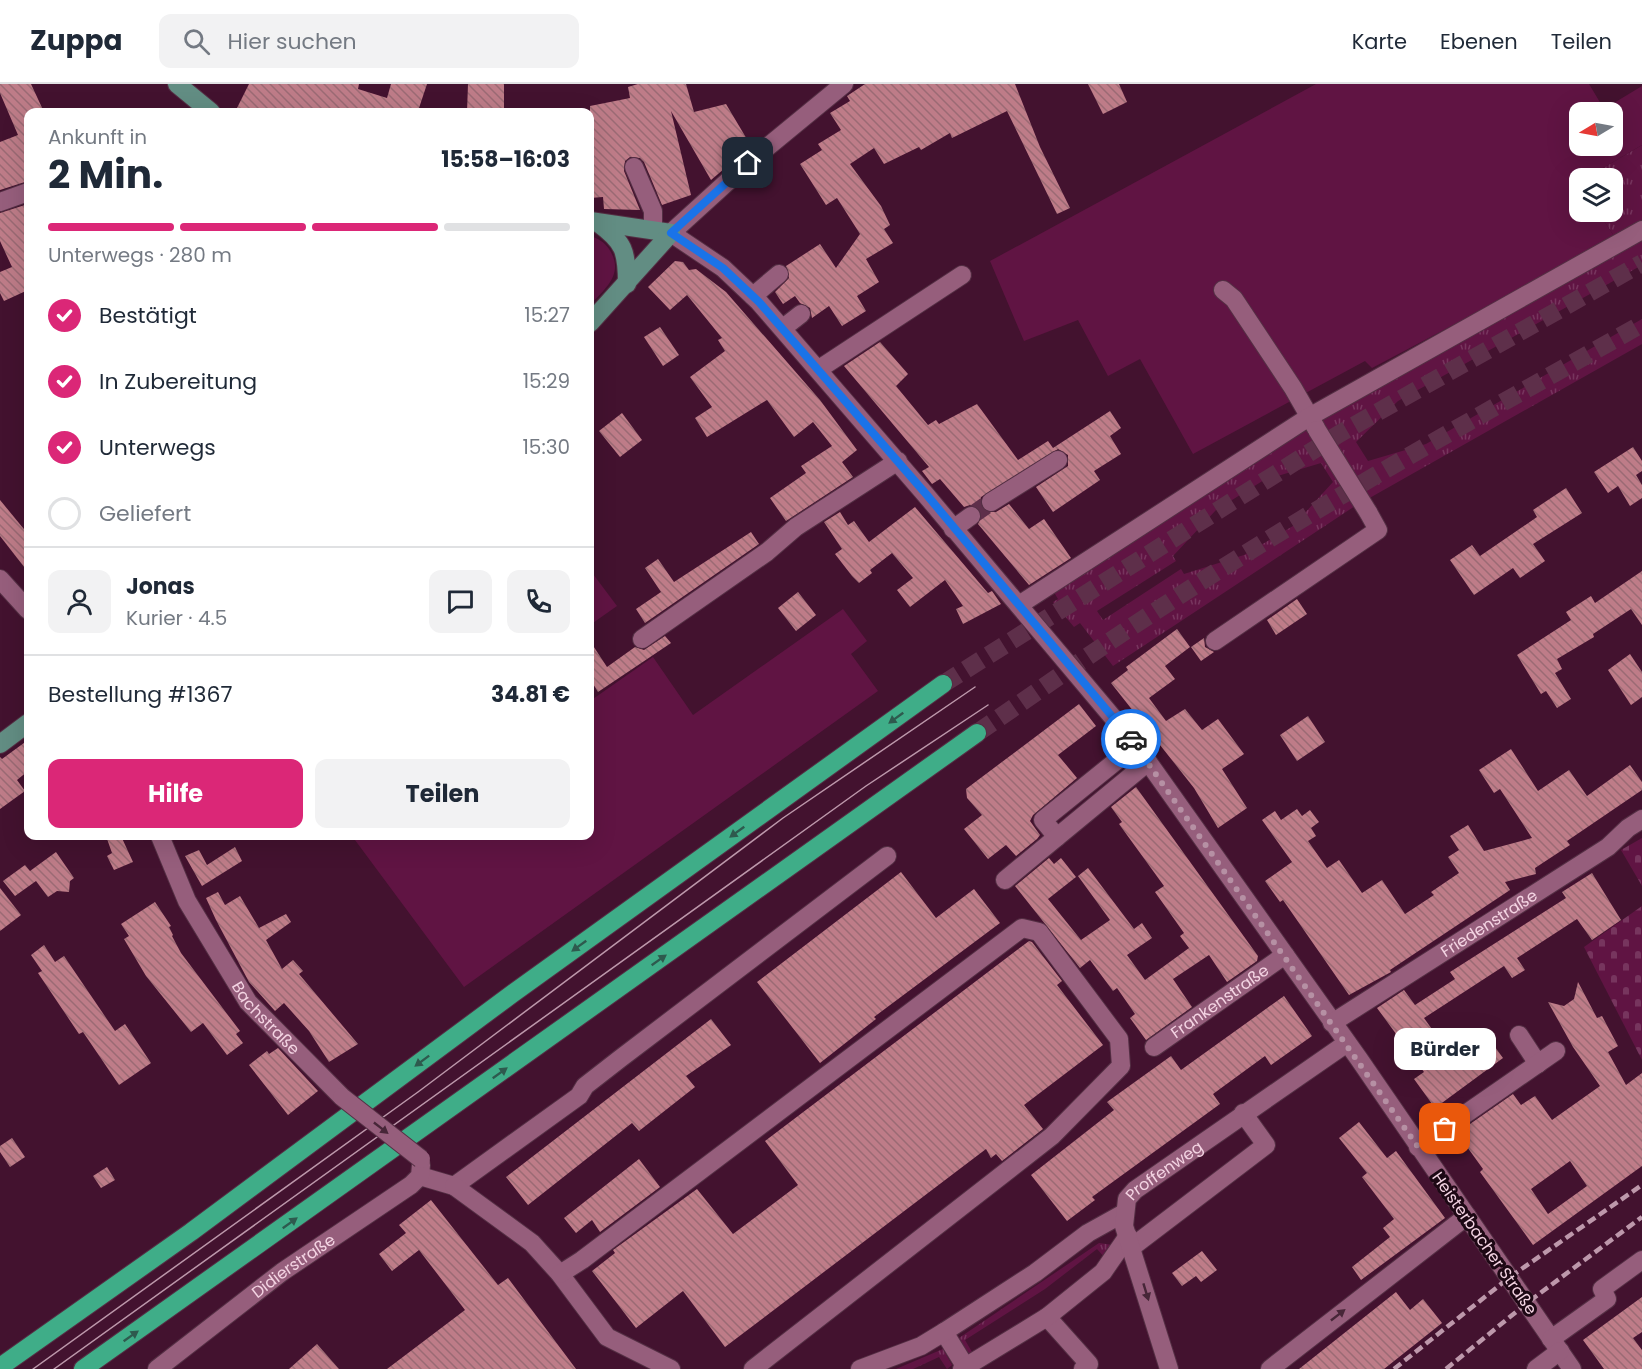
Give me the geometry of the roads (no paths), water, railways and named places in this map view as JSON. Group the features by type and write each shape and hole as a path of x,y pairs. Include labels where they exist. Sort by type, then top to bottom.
{"highway":[{"path":"0,1367 191,1232 522,987 943,684"},
{"path":"83,1369 977,733"}],"main road":[{"path":"177,84 202,108"},
{"name":"Heisterbacher Straße","path":"594,222 662,232"},
{"name":"Heisterbacher Straße","path":"594,223 618,238 626,254 627,284"},
{"path":"594,319 627,284 662,232"},
{"path":"0,744 24,726"}],"street":[{"path":"634,166 662,232 752,167 823,90 844,84"},
{"path":"0,202 24,193"},
{"path":"1019,605 1313,424 1642,230"},
{"name":"Heisterbacher Straße","path":"662,232 723,268 783,328 898,461 1136,745 1347,1043 1572,1369"},
{"path":"753,296 778,274"},
{"path":"819,369 962,275"},
{"path":"1215,641 1378,530 1293,388 1234,298 1224,290"},
{"path":"783,328 801,314"},
{"path":"991,502 1058,460"},
{"path":"642,639 767,552 796,527 898,461"},
{"path":"953,529 972,516"},
{"path":"0,579 24,606"},
{"path":"1057,837 1043,820 1136,745"},
{"path":"1005,880 1148,762"},
{"name":"Friedenstraße","path":"1332,1023 1608,847 1628,828 1642,819"},
{"name":"Bachstraße","path":"162,840 187,900 248,1002 342,1097 421,1168"},
{"path":"454,1186 579,1096 585,1086 887,856"},
{"path":"560,1274 582,1260 755,1127 1022,928 1039,932 1119,1039 1121,1066 1052,1136 753,1369"},
{"name":"Frankenstraße","path":"1155,1047 1285,955"},
{"path":"1519,1035 1538,1064"},
{"name":"Proffenweg","path":"1169,1369 1130,1241 1124,1213 1127,1199 1135,1190 1243,1113 1347,1043"},
{"path":"1418,1147 1557,1052"},
{"path":"944,1332 964,1368 1047,1317 1103,1272 1130,1241 1266,1145 1243,1113"},
{"path":"421,1168 454,1186 532,1242 560,1274 607,1337 671,1369"},
{"name":"Didierstraße","path":"157,1369 421,1168"},
{"path":"861,1369 921,1346 1035,1273 1088,1233 1124,1213"},
{"path":"1270,1369 1467,1216"},
{"path":"1536,1369 1555,1345 1607,1299 1602,1289 1642,1260"},
{"path":"1047,1317 1089,1364 1083,1369"}],"tunnel":[{"path":"943,684 1339,434 1642,263"},
{"path":"977,733 1094,652 1282,531 1642,324"},
{"path":"971,516 991,502"}],"tram line":[{"path":"33,1369 418,1092 783,818 975,687"},
{"path":"54,1369 866,786 988,705"}],"railway":[{"path":"1394,1369 1510,1277 1642,1185"},
{"path":"1446,1369 1527,1303 1642,1217"}],"place":[{"name":"Bürder","path":"1445,1129"}]}
